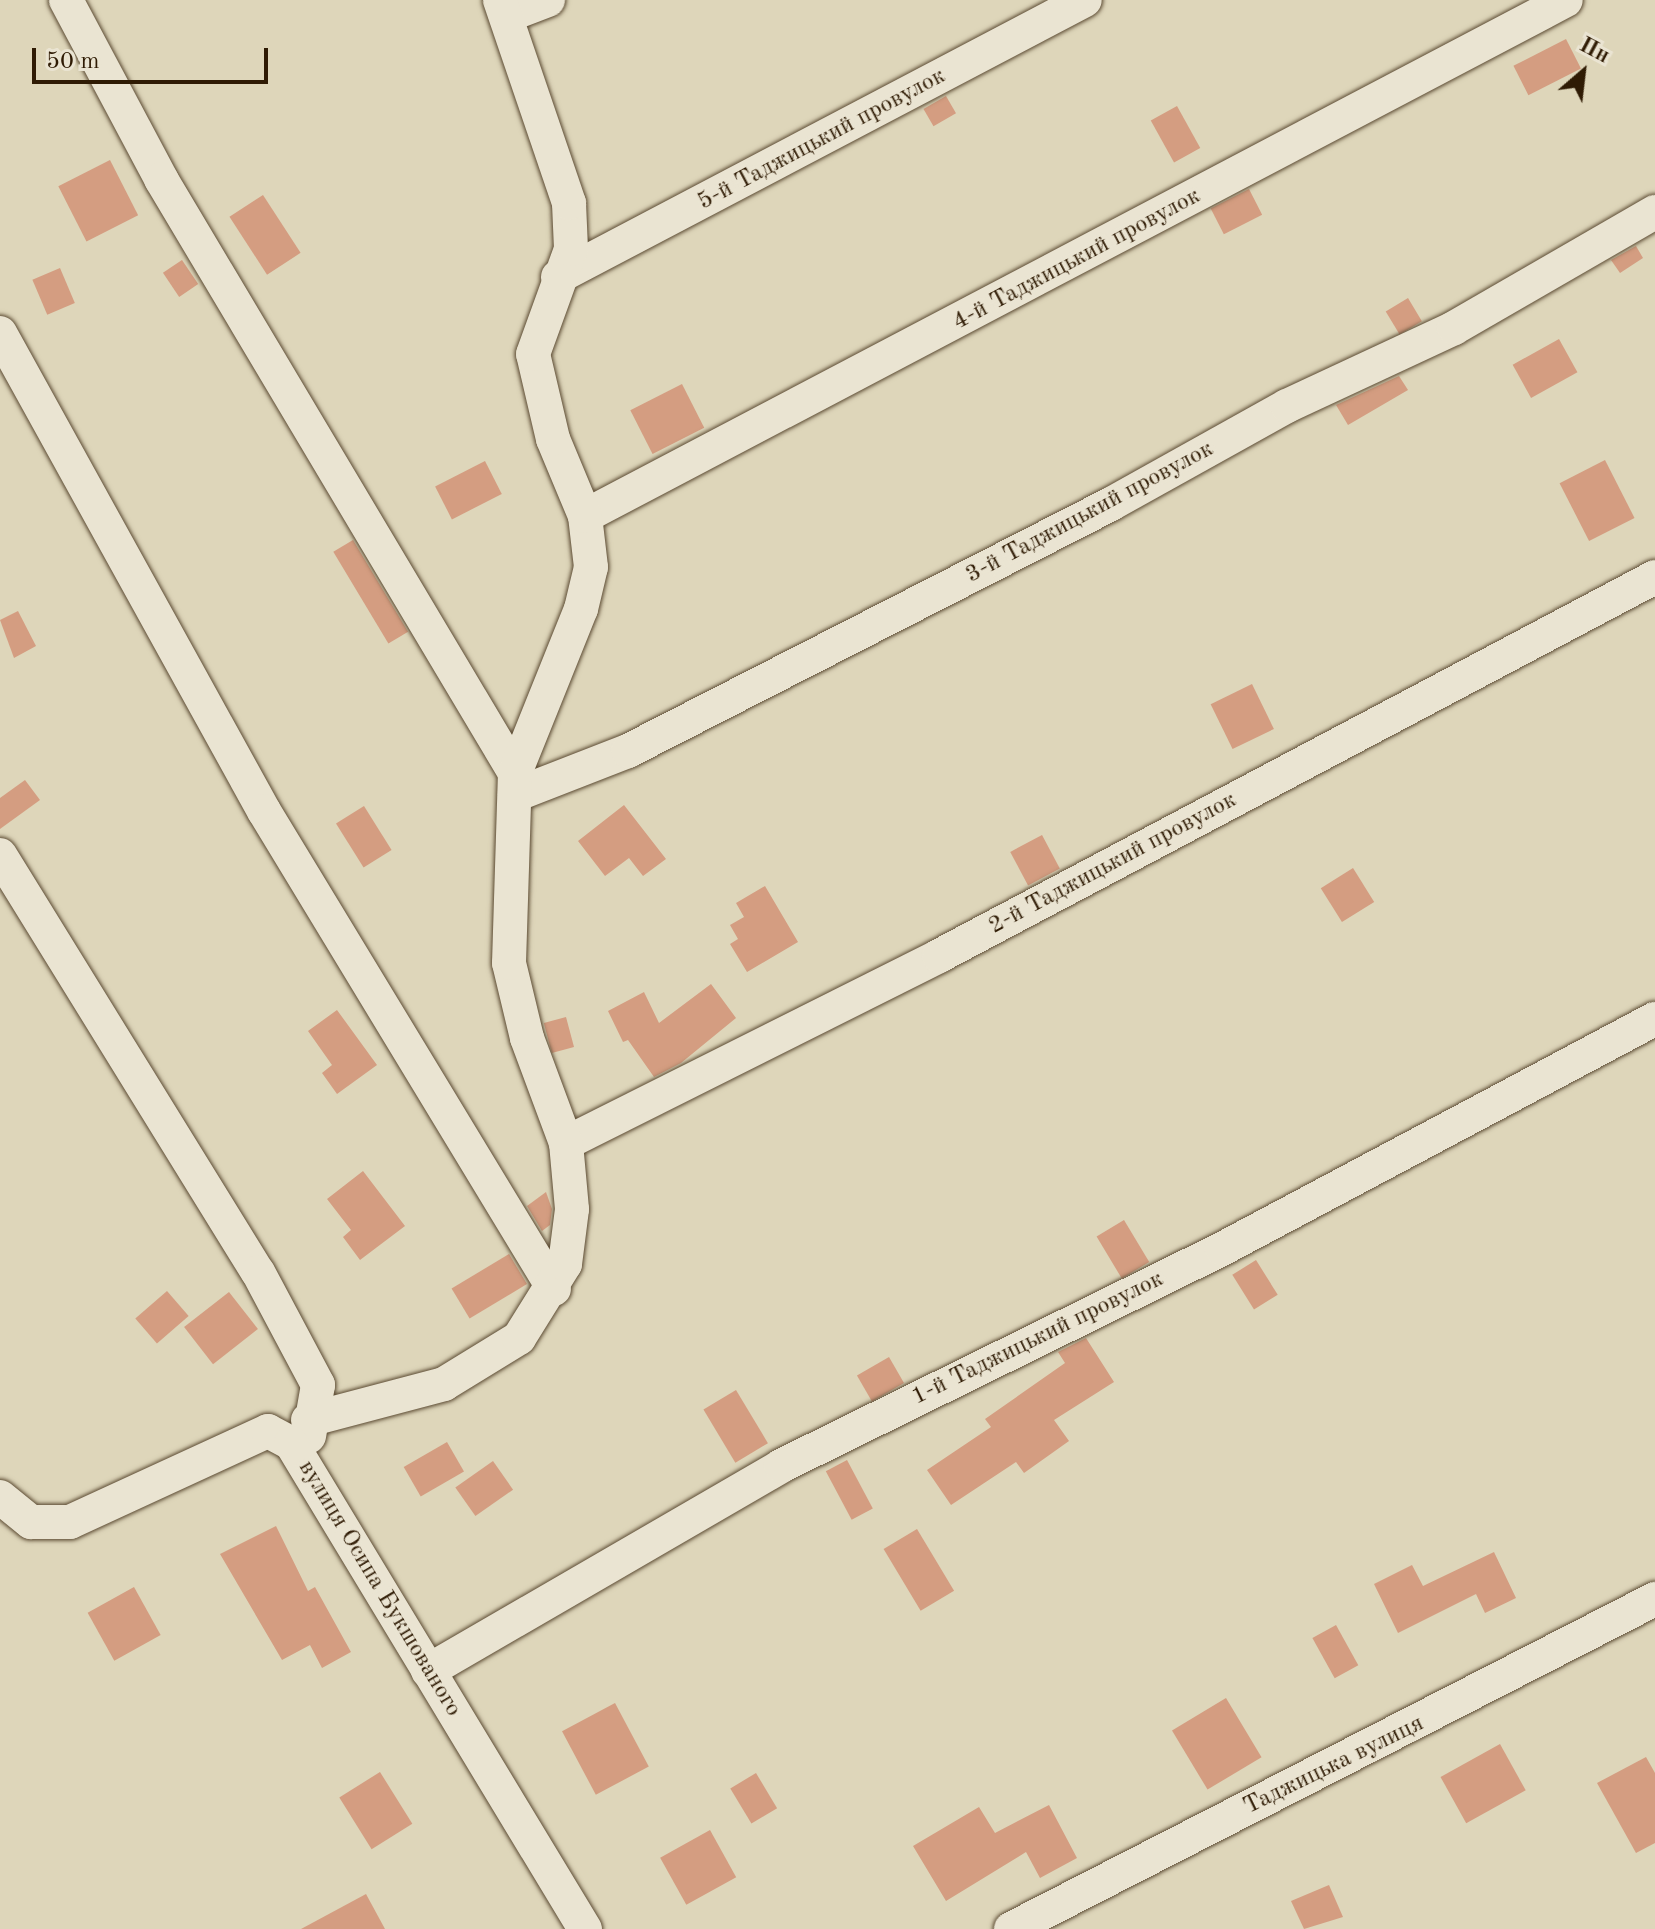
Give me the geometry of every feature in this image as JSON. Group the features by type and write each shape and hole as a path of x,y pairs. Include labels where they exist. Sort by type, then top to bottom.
{"street":[{"path":"66,0 161,179 515,784"},
{"path":"308,1420 444,1384 519,1338 554,1289 565,1264 572,1209 566,1143 527,1038 509,963 515,784 581,609 591,567 585,516 553,439 533,354 558,277 571,249 569,203 503,8 548,0"},
{"name":"5-й Таджицький провулок","path":"558,277 1085,0"},
{"name":"4-й Таджицький провулок","path":"585,516 1566,0"},
{"name":"3-й Таджицький провулок","path":"515,784 628,751 1054,533 1287,406 1454,328 1655,212"},
{"path":"0,333 264,811 554,1289"},
{"name":"2-й Таджицький провулок","path":"566,1143 939,956 1655,577"},
{"path":"0,855 258,1272 318,1385 308,1420 311,1472"},
{"name":"1-й Таджицький провулок","path":"428,1671 781,1466 1222,1249 1655,1019"},
{"name":"вулиця Осипа Букшованого","path":"0,1497 31,1522 70,1522 268,1431 291,1443 585,1929"},
{"name":"Таджицька вулиця","path":"1011,1929 1655,1599"}],"building":[{"path":"1566,39 1581,68 1528,95 1513,66"},
{"path":"946,96 956,113 933,126 923,109"},
{"path":"1177,106 1200,148 1174,163 1151,121"},
{"path":"110,160 138,215 86,242 58,186"},
{"path":"1249,189 1262,215 1224,234 1211,209"},
{"path":"263,195 301,253 267,275 229,217"},
{"path":"1636,246 1643,258 1620,273 1611,260"},
{"path":"182,260 198,284 179,297 163,273"},
{"path":"60,268 75,303 47,315 32,280"},
{"path":"1408,298 1422,321 1400,335 1386,311"},
{"path":"1559,339 1577,372 1531,398 1513,365"},
{"path":"1399,376 1408,390 1348,425 1336,405"},
{"path":"682,384 704,428 653,454 630,410"},
{"path":"1605,460 1635,518 1589,541 1560,483"},
{"path":"485,461 502,494 452,519 435,486"},
{"path":"353,540 408,632 388,644 333,552"},
{"path":"18,611 36,646 14,658 0,620"},
{"path":"1252,684 1274,729 1233,749 1211,704"},
{"path":"25,780 40,800 0,829 0,798"},
{"path":"624,805 666,859 643,876 629,858 605,876 578,841"},
{"path":"364,806 392,850 364,868 336,823"},
{"path":"1042,835 1060,869 1028,885 1010,852"},
{"path":"1353,868 1374,902 1342,922 1321,888"},
{"path":"765,886 798,942 747,972 730,944 738,939 730,925 744,917 736,903"},
{"path":"711,984 736,1018 681,1063 654,1077 628,1040 623,1042 608,1011 644,992 659,1023"},
{"path":"337,1010 377,1065 337,1094 322,1073 332,1065 308,1031"},
{"path":"566,1017 574,1047 552,1053 544,1023"},
{"path":"363,1171 405,1226 360,1260 343,1237 351,1230 327,1199"},
{"path":"546,1192 552,1209 550,1225 542,1231 527,1206"},
{"path":"1124,1220 1149,1262 1122,1278 1097,1236"},
{"path":"509,1254 527,1284 470,1319 452,1289"},
{"path":"1256,1260 1278,1295 1254,1310 1232,1275"},
{"path":"167,1291 189,1316 157,1343 135,1319"},
{"path":"229,1292 258,1329 213,1364 184,1327"},
{"path":"1086,1338 1114,1382 1054,1420 1069,1441 1024,1473 1016,1462 951,1505 927,1470 991,1427 985,1419 1065,1363 1058,1352"},
{"path":"889,1357 904,1383 872,1401 857,1376"},
{"path":"736,1390 768,1443 735,1463 703,1410"},
{"path":"447,1442 464,1471 421,1496 404,1467"},
{"path":"847,1460 873,1509 852,1520 826,1471"},
{"path":"493,1461 513,1490 475,1516 455,1487"},
{"path":"276,1526 308,1591 315,1587 351,1652 322,1668 310,1645 282,1660 220,1554"},
{"path":"917,1529 954,1591 921,1611 884,1549"},
{"path":"1494,1552 1516,1598 1485,1613 1476,1594 1398,1633 1374,1584 1412,1565 1423,1586"},
{"path":"134,1587 161,1635 114,1661 88,1613"},
{"path":"1336,1625 1358,1665 1335,1678 1312,1638"},
{"path":"1226,1698 1262,1757 1208,1790 1172,1730"},
{"path":"615,1703 649,1767 596,1795 562,1731"},
{"path":"1500,1744 1526,1790 1466,1823 1441,1777"},
{"path":"1646,1757 1655,1773 1655,1843 1636,1853 1597,1783"},
{"path":"380,1772 412,1824 372,1849 339,1797"},
{"path":"756,1773 777,1808 751,1824 730,1788"},
{"path":"1049,1805 1077,1858 1040,1878 1026,1852 946,1901 913,1846 979,1807 995,1833"},
{"path":"710,1830 736,1877 686,1905 660,1858"},
{"path":"1329,1885 1343,1917 1304,1929 1291,1901"},
{"path":"366,1894 385,1929 301,1929"}]}
